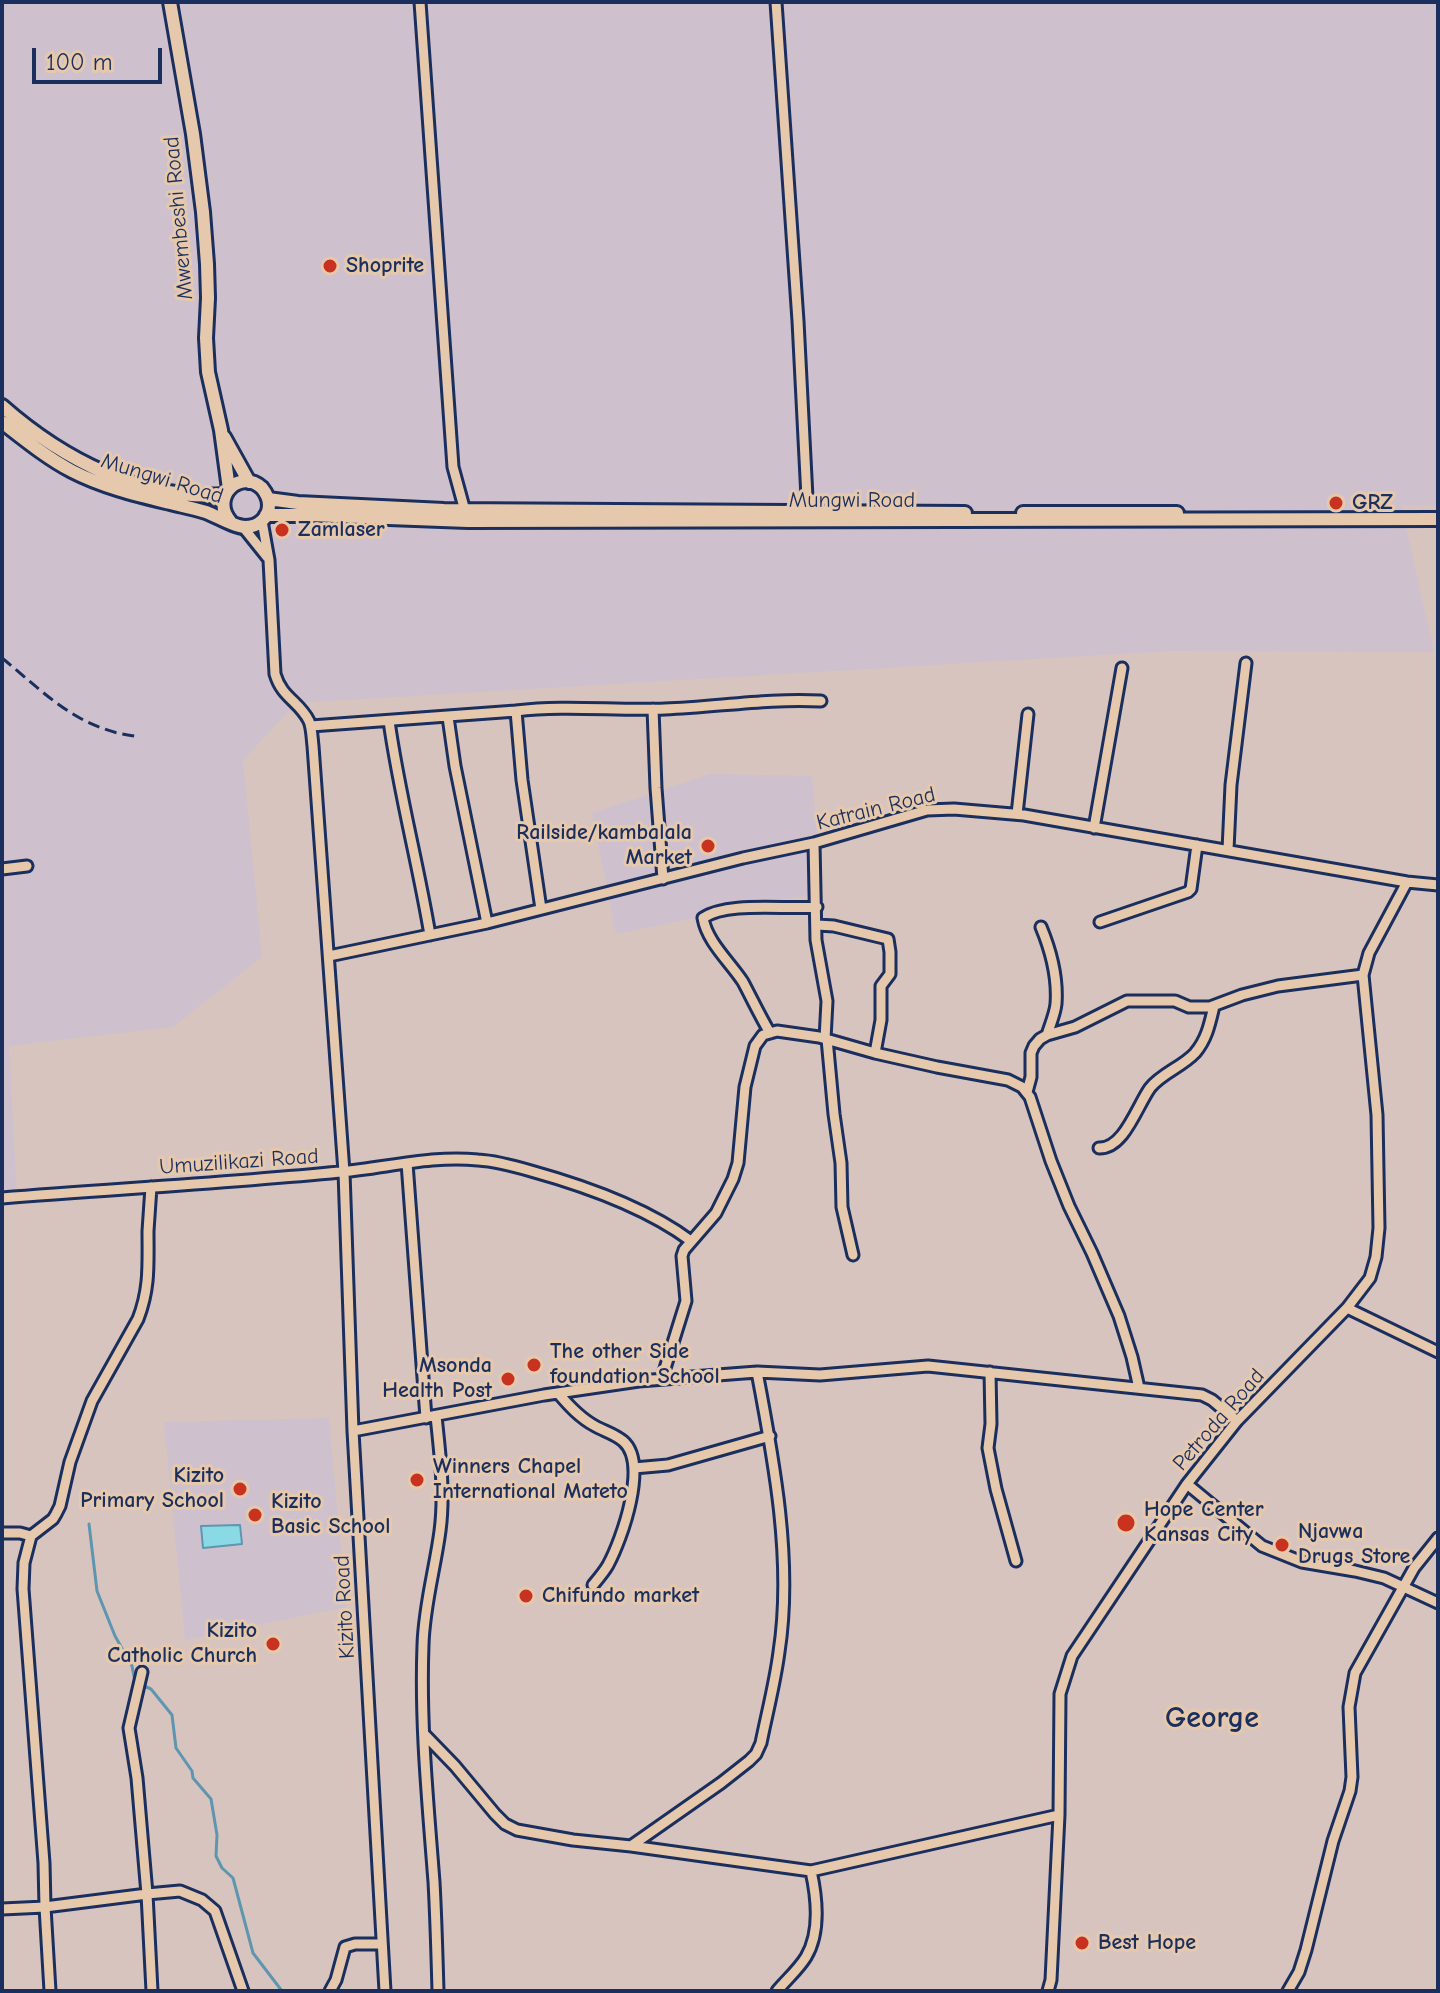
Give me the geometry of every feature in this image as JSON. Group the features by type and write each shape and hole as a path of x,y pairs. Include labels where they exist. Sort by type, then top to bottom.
{"main road":[{"name":"Mwembeshi Road","path":"170,2 203,212 208,372 221,430"},
{"name":"Mungwi Road","path":"2,406 50,443 110,475 171,492 207,497 226,492"},
{"name":"Mungwi Road","path":"2,422 58,462 93,480 230,521"},
{"path":"221,430 249,482"},
{"path":"221,430 226,492 222,506 226,517 243,527 250,527 264,518 268,499 261,488 249,482 238,483 226,492"},
{"name":"Mungwi Road","path":"268,499 465,511 808,516 1438,517"},
{"name":"Mungwi Road","path":"264,518 309,515 468,521 808,516"}],"street":[{"path":"420,2 453,467 465,511"},
{"path":"776,2 808,516"},
{"path":"264,518 275,674 282,691 303,712 311,726 564,707 617,710 796,699 821,701"},
{"path":"243,527 269,560"},
{"path":"1228,850 1231,785 1246,663"},
{"path":"1094,828 1122,668"},
{"path":"653,709 663,879"},
{"path":"516,711 524,795 541,909"},
{"path":"1017,814 1028,714"},
{"path":"448,717 487,923"},
{"path":"389,721 430,935"},
{"name":"Kizito Road","path":"311,726 344,1172 353,1431 385,1991"},
{"name":"Katrain Road","path":"329,956 487,923 814,843 927,810 1017,814 1438,885"},
{"path":"814,843 818,950 827,1001 826,1039 841,1163 842,1207 853,1255"},
{"path":"1100,922 1188,892 1197,845"},
{"path":"2,869 27,866"},
{"name":"Petroda Road","path":"1048,1991 1059,1815 1059,1705 1062,1682 1072,1656 1187,1484 1237,1421 1347,1308 1370,1278 1379,1228 1377,1115 1363,975 1369,953 1407,882"},
{"path":"770,1033 743,983 706,928 703,918 752,907 817,907"},
{"path":"817,925 888,939 890,974 881,986 881,1020 875,1053"},
{"path":"1041,927 1054,965 1056,1005 1047,1035"},
{"path":"1139,1388 1119,1316 1069,1206 1027,1092 1032,1050 1047,1035 1075,1027 1127,1001 1175,1001 1196,1008 1214,1006 1278,986 1363,975"},
{"path":"1099,1148 1117,1141 1154,1084 1194,1054 1208,1032 1214,1006"},
{"path":"662,1378 686,1301 682,1256 716,1213 733,1179 738,1163 751,1057 763,1035 777,1031 826,1039 937,1067 1008,1080 1027,1092"},
{"name":"Umuzilikazi Road","path":"2,1198 344,1172 434,1160 477,1159 532,1171 590,1190 651,1215 691,1241"},
{"path":"407,1163 431,1417 442,1475 440,1530 424,1623 426,1791 434,1883 438,1991"},
{"path":"50,1991 44,1863 23,1589 24,1563 31,1536 53,1519 60,1506 70,1462 92,1401 143,1305 149,1271 151,1187"},
{"path":"1347,1308 1438,1352"},
{"path":"353,1431 558,1393 662,1378 757,1372 820,1375 928,1366 1202,1395 1237,1421"},
{"path":"631,1846 740,1768 756,1754 761,1743 779,1652 784,1559 770,1436 757,1372"},
{"path":"990,1372 988,1448 1016,1561"},
{"path":"558,1393 586,1420 624,1442 632,1455 635,1480 622,1530 610,1561 593,1585"},
{"path":"634,1468 668,1465 770,1436"},
{"path":"1187,1484 1249,1537 1277,1553 1302,1562 1369,1574 1438,1603"},
{"path":"2,1533 31,1536"},
{"path":"1288,1991 1299,1972 1306,1950 1333,1841 1350,1791 1349,1707 1355,1673 1414,1568 1438,1538"},
{"path":"142,1672 129,1728 137,1778 152,1991"},
{"path":"424,1734 505,1824 517,1830 811,1871 1059,1815"},
{"path":"777,1991 805,1960 814,1934 817,1906 811,1871"},
{"path":"2,1909 180,1891 202,1900 215,1911 243,1991"},
{"path":"330,1991 345,1947 350,1944 382,1944"}],"shaded area":[{"path":"2,2 1438,2 1438,506 1401,505 1434,652 1170,651 296,703 243,760 262,957 173,1027 9,1046 17,1199 2,1201"},
{"name":"Railside/kambalala Market","path":"710,774 812,776 822,892 616,934 592,813"},
{"name":"Kizito Basic School","path":"329,1418 346,1607 185,1640 164,1422"}],"water":[{"path":"240,1525 242,1544 203,1548 201,1526"}],"waterway":[{"path":"89,1524 97,1591 115,1636 132,1666 135,1681"},
{"path":"144,1686 151,1689 172,1715 176,1748 192,1771 193,1778 211,1799 217,1835 216,1856 222,1868 233,1878 253,1953 282,1991"}],"railway":[{"path":"2,658 49,698 75,715 107,730 140,737"}],"place":[{"name":"Shoprite","path":"330,266"},
{"name":"GRZ","path":"1336,503"},
{"name":"Zamlaser","path":"282,530"},
{"name":"Railside/kambalala Market","path":"708,846"},
{"name":"The other Side foundation School","path":"534,1365"},
{"name":"Msonda Health Post","path":"508,1379"},
{"name":"Winners Chapel International Mateto","path":"417,1480"},
{"name":"Kizito Primary School","path":"240,1489"},
{"name":"Kizito Basic School","path":"255,1515"},
{"name":"Hope Center Kansas City","path":"1126,1523"},
{"name":"Njavwa Drugs Store","path":"1282,1545"},
{"name":"Chifundo market","path":"526,1596"},
{"name":"Kizito Catholic Church","path":"273,1644"},
{"name":"Best Hope","path":"1082,1943"}],"district":[{"name":"George","path":"1212,1719"}]}
